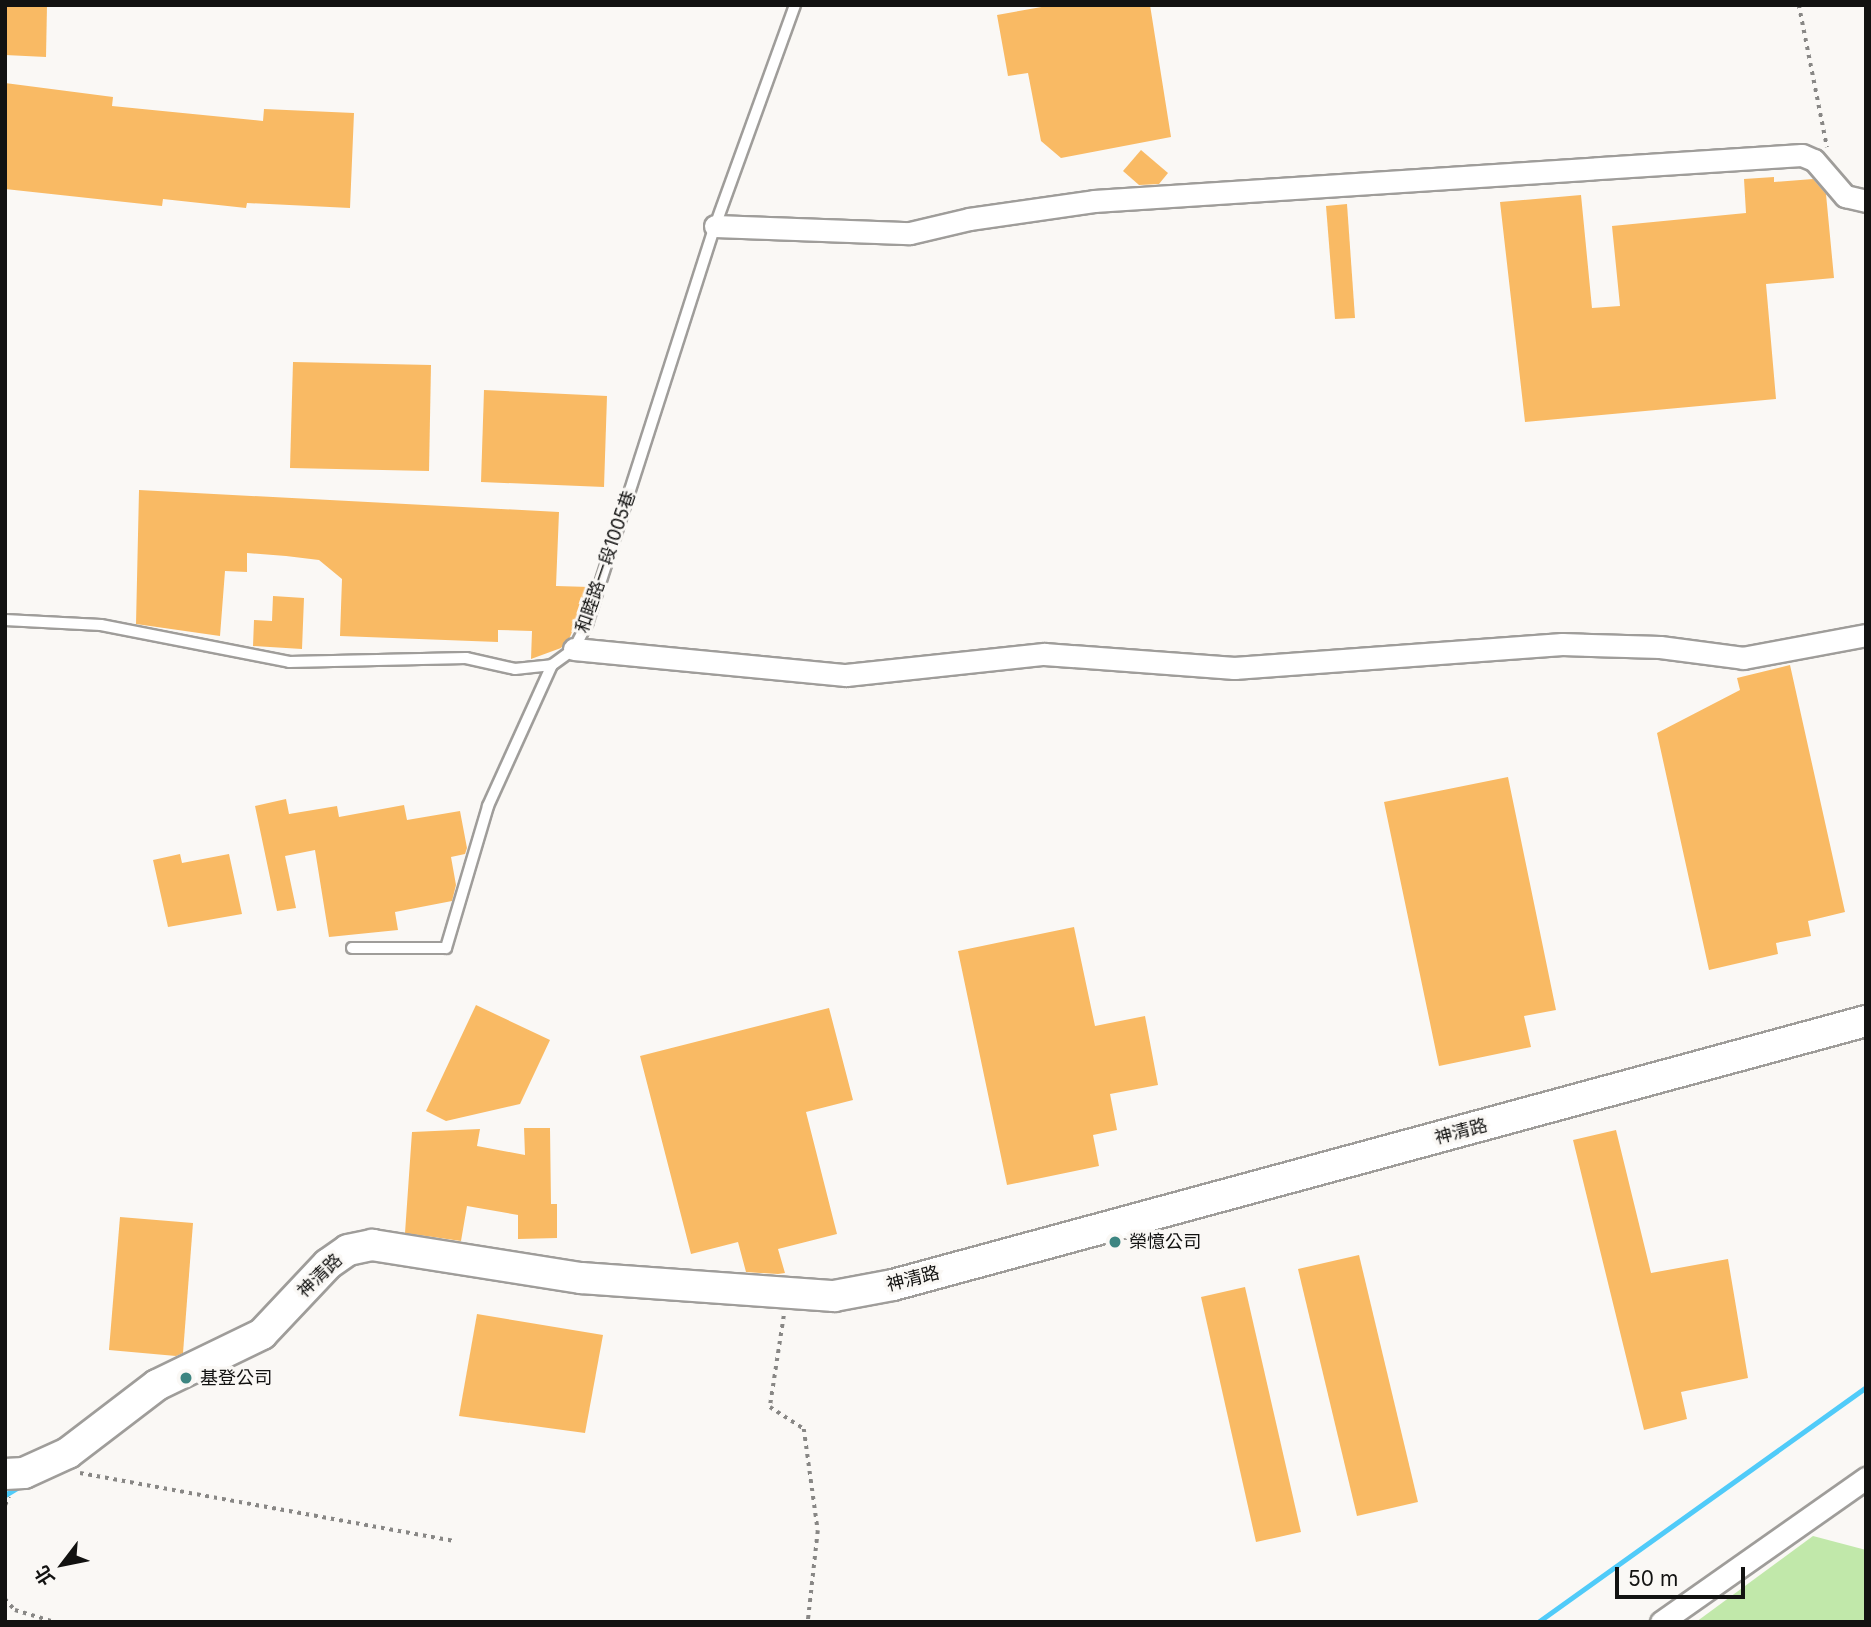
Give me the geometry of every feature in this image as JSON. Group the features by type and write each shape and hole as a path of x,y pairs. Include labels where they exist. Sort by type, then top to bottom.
{"street":[{"path":"715,226 910,233 969,219 1094,201 1802,155 1814,160 1844,197 1866,201"},
{"path":"574,649 846,675 1044,654 1234,668 1563,644 1660,647 1743,658 1866,635"},
{"name":"神清路","path":"5,1474 24,1473 68,1453 157,1385 262,1334 328,1264 348,1250 372,1245 581,1278 788,1295 834,1296 893,1285 1866,1021"},
{"path":"1661,1622 1866,1478"}],"lane":[{"name":"和睦路一段1005巷","path":"5,620 101,625 289,662 466,658 515,669 552,665 574,649 588,621 715,226 795,5"},
{"path":"352,948 446,948 488,806 552,665"}],"path":[{"path":"1799,5 1827,132 1827,176"},
{"path":"788,1295 770,1407 804,1429 818,1531 808,1622"},
{"path":"72,1473 453,1541"},
{"path":"5,1599 15,1610 55,1622"}],"green space":[{"path":"1813,1536 1866,1550 1866,1622 1696,1622"}],"building":[{"path":"5,5 47,5 46,57 5,55"},
{"path":"1053,5 1150,5 1171,137 1061,158 1041,141 1028,73 1008,76 997,15"},
{"path":"5,83 113,97 112,106 263,121 264,109 354,113 350,208 247,203 246,208 163,199 162,206 5,189"},
{"path":"1141,150 1168,173 1159,184 1139,185 1123,171"},
{"path":"1774,177 1774,182 1813,179 1826,194 1834,278 1766,284 1776,399 1525,422 1500,202 1581,195 1592,308 1620,306 1612,226 1746,213 1744,179"},
{"path":"1347,204 1355,318 1335,319 1326,206"},
{"path":"293,362 431,365 429,471 290,468"},
{"path":"484,390 607,396 604,487 481,482"},
{"path":"139,490 559,512 556,586 590,587 570,637 561,648 531,659 532,631 498,630 498,642 340,636 342,579 319,560 286,556 247,553 247,572 225,571 220,636 136,624"},
{"path":"273,596 304,598 302,649 253,646 254,620 272,621"},
{"path":"1790,665 1845,912 1808,921 1811,936 1776,943 1778,954 1709,970 1657,733 1740,690 1737,678"},
{"path":"1508,777 1556,1010 1524,1016 1531,1047 1439,1066 1384,802"},
{"path":"286,799 289,814 337,806 339,817 404,805 407,820 460,811 467,848 465,854 451,857 456,885 452,901 395,912 398,930 329,937 315,850 285,856 296,908 277,911 255,806"},
{"path":"180,854 182,863 229,854 242,914 168,927 153,860"},
{"path":"1074,927 1095,1026 1145,1016 1158,1085 1110,1094 1117,1130 1093,1135 1099,1166 1007,1185 958,951"},
{"path":"476,1005 550,1040 520,1104 446,1121 426,1111"},
{"path":"829,1008 853,1100 806,1112 837,1234 778,1249 785,1273 778,1274 746,1272 738,1242 691,1254 640,1056"},
{"path":"524,1128 550,1128 551,1204 557,1204 557,1238 518,1239 518,1215 467,1206 461,1241 405,1233 412,1132 480,1129 477,1146 525,1155"},
{"path":"1616,1130 1651,1273 1728,1259 1748,1378 1681,1392 1687,1419 1644,1430 1573,1140"},
{"path":"120,1217 193,1223 183,1353 176,1356 109,1350"},
{"path":"1359,1255 1418,1502 1357,1516 1298,1269"},
{"path":"1245,1287 1301,1532 1256,1542 1201,1297"},
{"path":"477,1314 603,1335 585,1433 459,1416"}],"waterway":[{"path":"1538,1622 1866,1387"},
{"path":"5,1495 20,1486"}],"place":[{"name":"榮憶公司","path":"1115,1242"},
{"name":"基登公司","path":"186,1378"}]}
